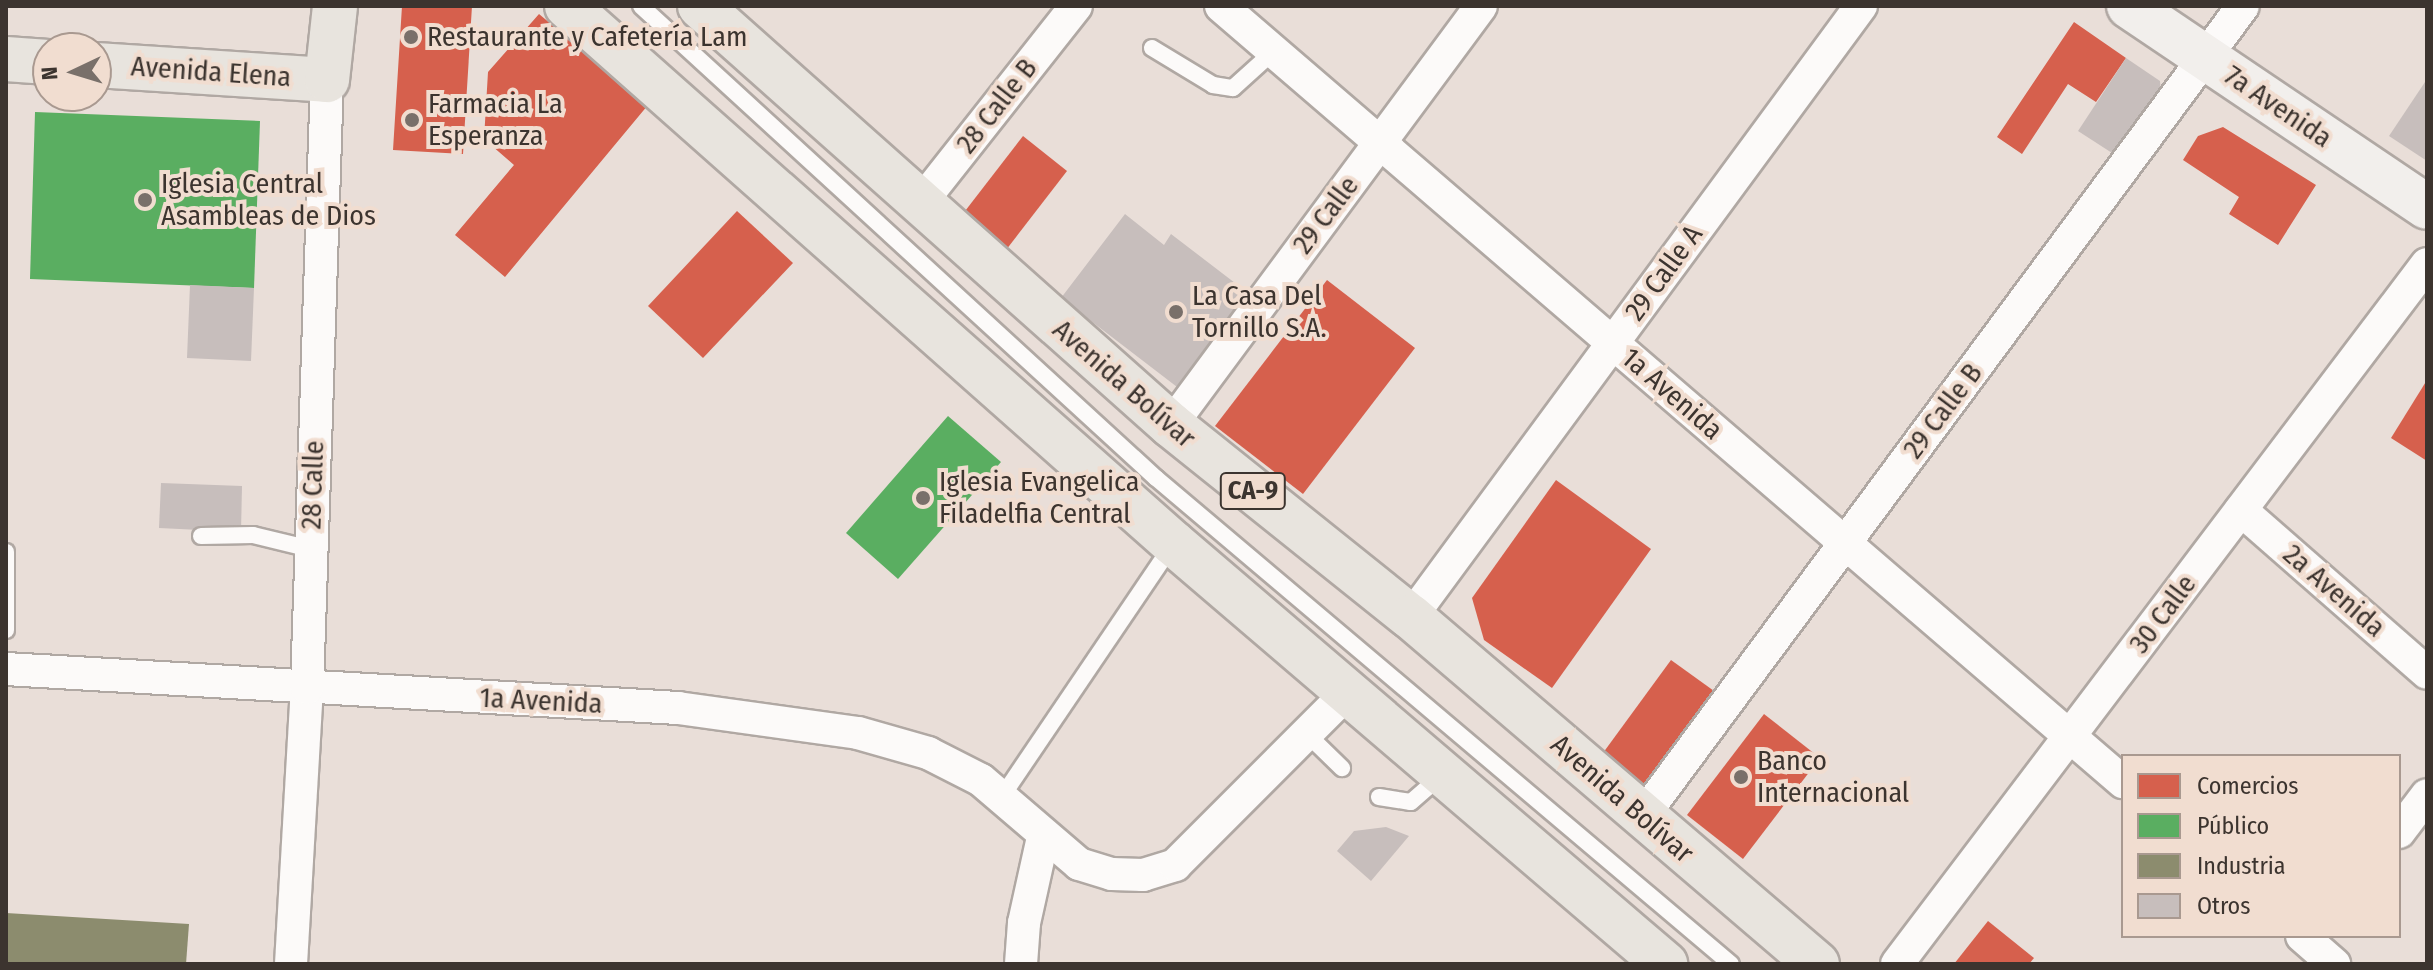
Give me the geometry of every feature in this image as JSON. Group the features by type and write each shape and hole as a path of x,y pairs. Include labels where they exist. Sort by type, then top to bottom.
{"main road":[{"name":"28 Calle","path":"327,80 335,6"},
{"path":"567,6 1173,543 1665,964"},
{"name":"Avenida Bolívar","path":"700,6 919,205 1171,425 1411,617 1817,964"},
{"name":"7a Avenida","path":"2129,6 2427,207"},
{"path":"6,59 32,61"},
{"name":"Avenida Elena","path":"112,66 327,80"}],"street":[{"name":"28 Calle B","path":"919,205 1076,6"},
{"name":"1a Avenida","path":"1221,6 2121,780"},
{"name":"29 Calle","path":"1171,425 1481,6"},
{"name":"29 Calle A","path":"1411,617 1861,6"},
{"name":"29 Calle B","path":"1642,817 2243,6"},
{"name":"28 Calle","path":"291,964 307,688 327,80"},
{"name":"30 Calle","path":"1897,964 2427,264"},
{"name":"2a Avenida","path":"2241,510 2427,673"},
{"name":"1a Avenida","path":"6,669 678,708 858,733 928,753 981,780 1043,837"},
{"path":"1021,964 1024,923 1043,837 1079,864 1112,874 1143,875 1175,865 1347,693"},
{"path":"2401,829 2427,795"}],"lane":[{"path":"641,6 1168,488 1731,964"},
{"path":"1152,48 1213,85 1233,88 1274,51"},
{"path":"201,536 253,535 311,549"},
{"path":"1001,798 1173,543"},
{"path":"6,552 6,630"},
{"path":"1307,734 1342,768"},
{"path":"1379,797 1411,802 1442,775"}],"building: Comercios":[{"path":"402,6 472,6 463,154 393,150"},
{"path":"539,14 648,105 505,277 455,235 514,165 484,139 488,72"},
{"path":"2074,22 2126,58 2096,102 2068,84 2022,154 1997,137"},
{"path":"2223,127 2316,185 2278,245 2229,214 2239,197 2183,160 2198,136"},
{"path":"1023,136 1067,171 1006,250 962,215"},
{"path":"737,211 793,263 703,358 648,306"},
{"path":"1327,280 1415,348 1303,494 1215,426"},
{"path":"2427,380 2427,461 2391,438"},
{"path":"1556,480 1651,549 1552,688 1484,640 1472,598"},
{"path":"1671,660 1721,696 1653,789 1628,795 1592,768"},
{"path":"1764,714 1820,758 1743,859 1687,815"},
{"path":"1988,921 2034,958 2029,964 1954,964"}],"building: Público":[{"name":"Iglesia Central Asambleas de Dios","path":"35,112 260,121 254,288 30,279"},
{"name":"Iglesia Evangelica Filadelfia Central","path":"948,416 1001,462 898,579 846,533"}],"building: Industria":[{"path":"6,913 189,924 186,964 6,964"}],"building: Otros":[{"path":"2126,58 2160,81 2162,106 2126,162 2078,131"},
{"path":"2427,79 2427,161 2389,136"},
{"name":"La Casa Del Tornillo S.A.","path":"1125,214 1164,245 1171,234 1252,296 1181,390 1061,298"},
{"path":"190,285 254,288 251,361 187,358"},
{"path":"161,483 242,486 241,532 159,528"},
{"path":"1386,827 1409,836 1371,881 1337,851 1354,831"}],"place":[{"name":"Restaurante y Cafetería Lam","path":"411,37"},
{"name":"Farmacia La Esperanza","path":"412,120"},
{"name":"Iglesia Central Asambleas de Dios","path":"145,200"},
{"name":"La Casa Del Tornillo S.A.","path":"1176,312"},
{"name":"Iglesia Evangelica Filadelfia Central","path":"923,498"},
{"name":"Banco Internacional","path":"1741,777"}]}
